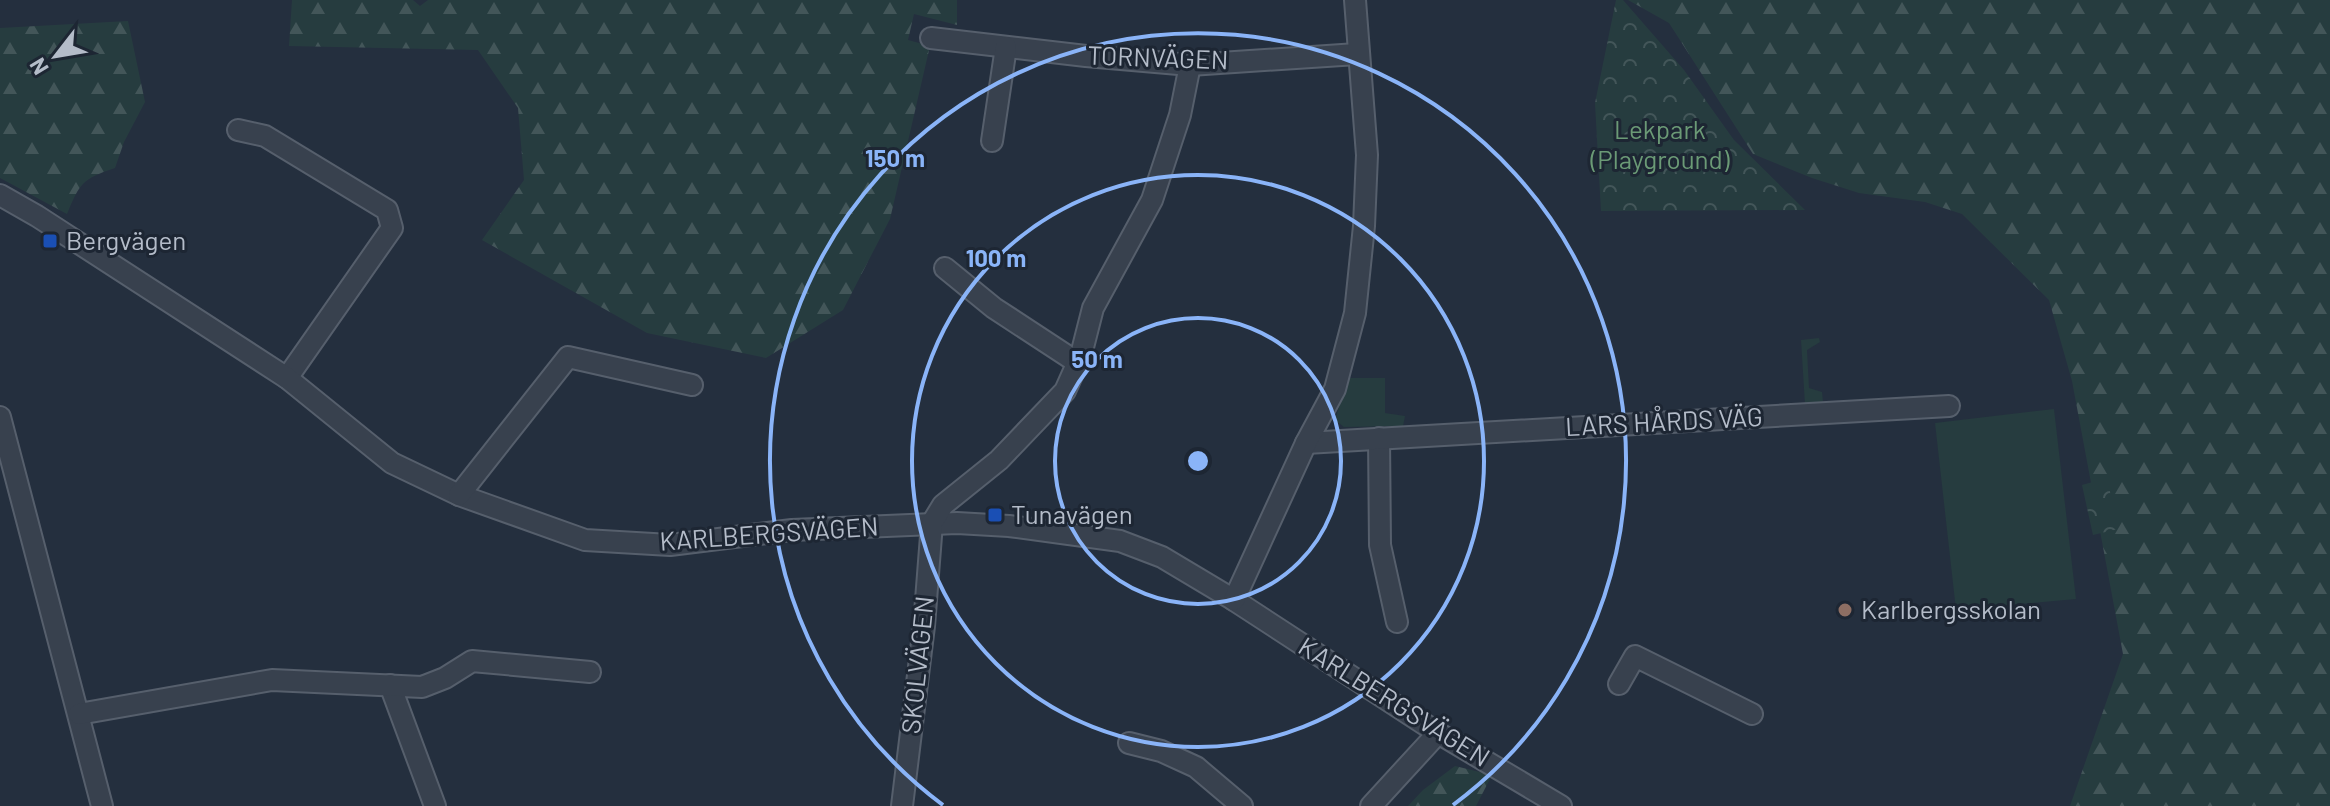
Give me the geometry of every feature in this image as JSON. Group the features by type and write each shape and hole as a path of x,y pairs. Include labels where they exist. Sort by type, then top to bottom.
{"street":[{"path":"1234,600 1306,443 1335,389 1355,313 1367,155 1355,0"},
{"name":"TORNVÄGEN","path":"931,38 1190,65 1357,54"},
{"path":"992,141 1006,47"},
{"path":"932,523 943,505 999,460 1065,391 1078,363 1093,308 1152,200 1180,115 1190,65"},
{"path":"238,130 265,136 387,210 392,228 287,378"},
{"name":"KARLBERGSVÄGEN","path":"0,195 287,378 392,463 459,495 585,540 670,545 792,530 932,523 1009,526 1120,541 1162,557 1234,600 1438,733 1561,806"},
{"path":"945,268 994,308 1078,363"},
{"path":"459,495 568,357 692,385"},
{"name":"LARS HÅRDS VÄG","path":"1306,443 1949,406"},
{"path":"0,417 102,806"},
{"path":"1379,438 1380,545 1397,622"},
{"name":"SKOLVÄGEN","path":"902,806 924,626 932,523"},
{"path":"1619,684 1635,656 1752,714"},
{"path":"79,714 272,680 422,687 445,678 472,661 590,672"},
{"path":"390,685 435,806"},
{"path":"1371,806 1438,733"},
{"path":"1129,743 1161,751 1196,767 1242,806"}],"green space":[{"path":"292,0 413,0 420,6 428,0 957,0 957,25 914,14 908,40 930,46 890,219 843,310 766,358 647,333 482,240 524,180 518,108 478,50 289,46"},
{"name":"Lekpark (Playground)","path":"1616,0 1623,0 1684,70 1734,140 1805,210 1601,211 1595,103"},
{"path":"1628,0 2330,0 2330,806 2070,806 2123,654 2072,381 2049,300 1962,214 1925,202 1859,193 1753,154 1669,23"},
{"path":"128,21 145,102 124,142 115,168 89,179 75,195 67,214 0,178 0,28"},
{"path":"1819,338 1820,342 1807,350 1809,388 1822,392 1823,402 1805,405 1801,340"},
{"path":"1348,378 1385,378 1385,413 1405,416 1403,426 1344,427 1335,420"},
{"path":"2054,409 2076,599 1956,610 1935,423"},
{"path":"2107,478 2118,529 2093,535 2082,485"},
{"path":"1455,766 1492,775 1476,806 1408,806 1423,790"}],"place":[{"name":"Bergvägen","path":"50,241"},
{"name":"Tunavägen","path":"995,515"},
{"name":"Karlbergsskolan","path":"1845,610"}]}
